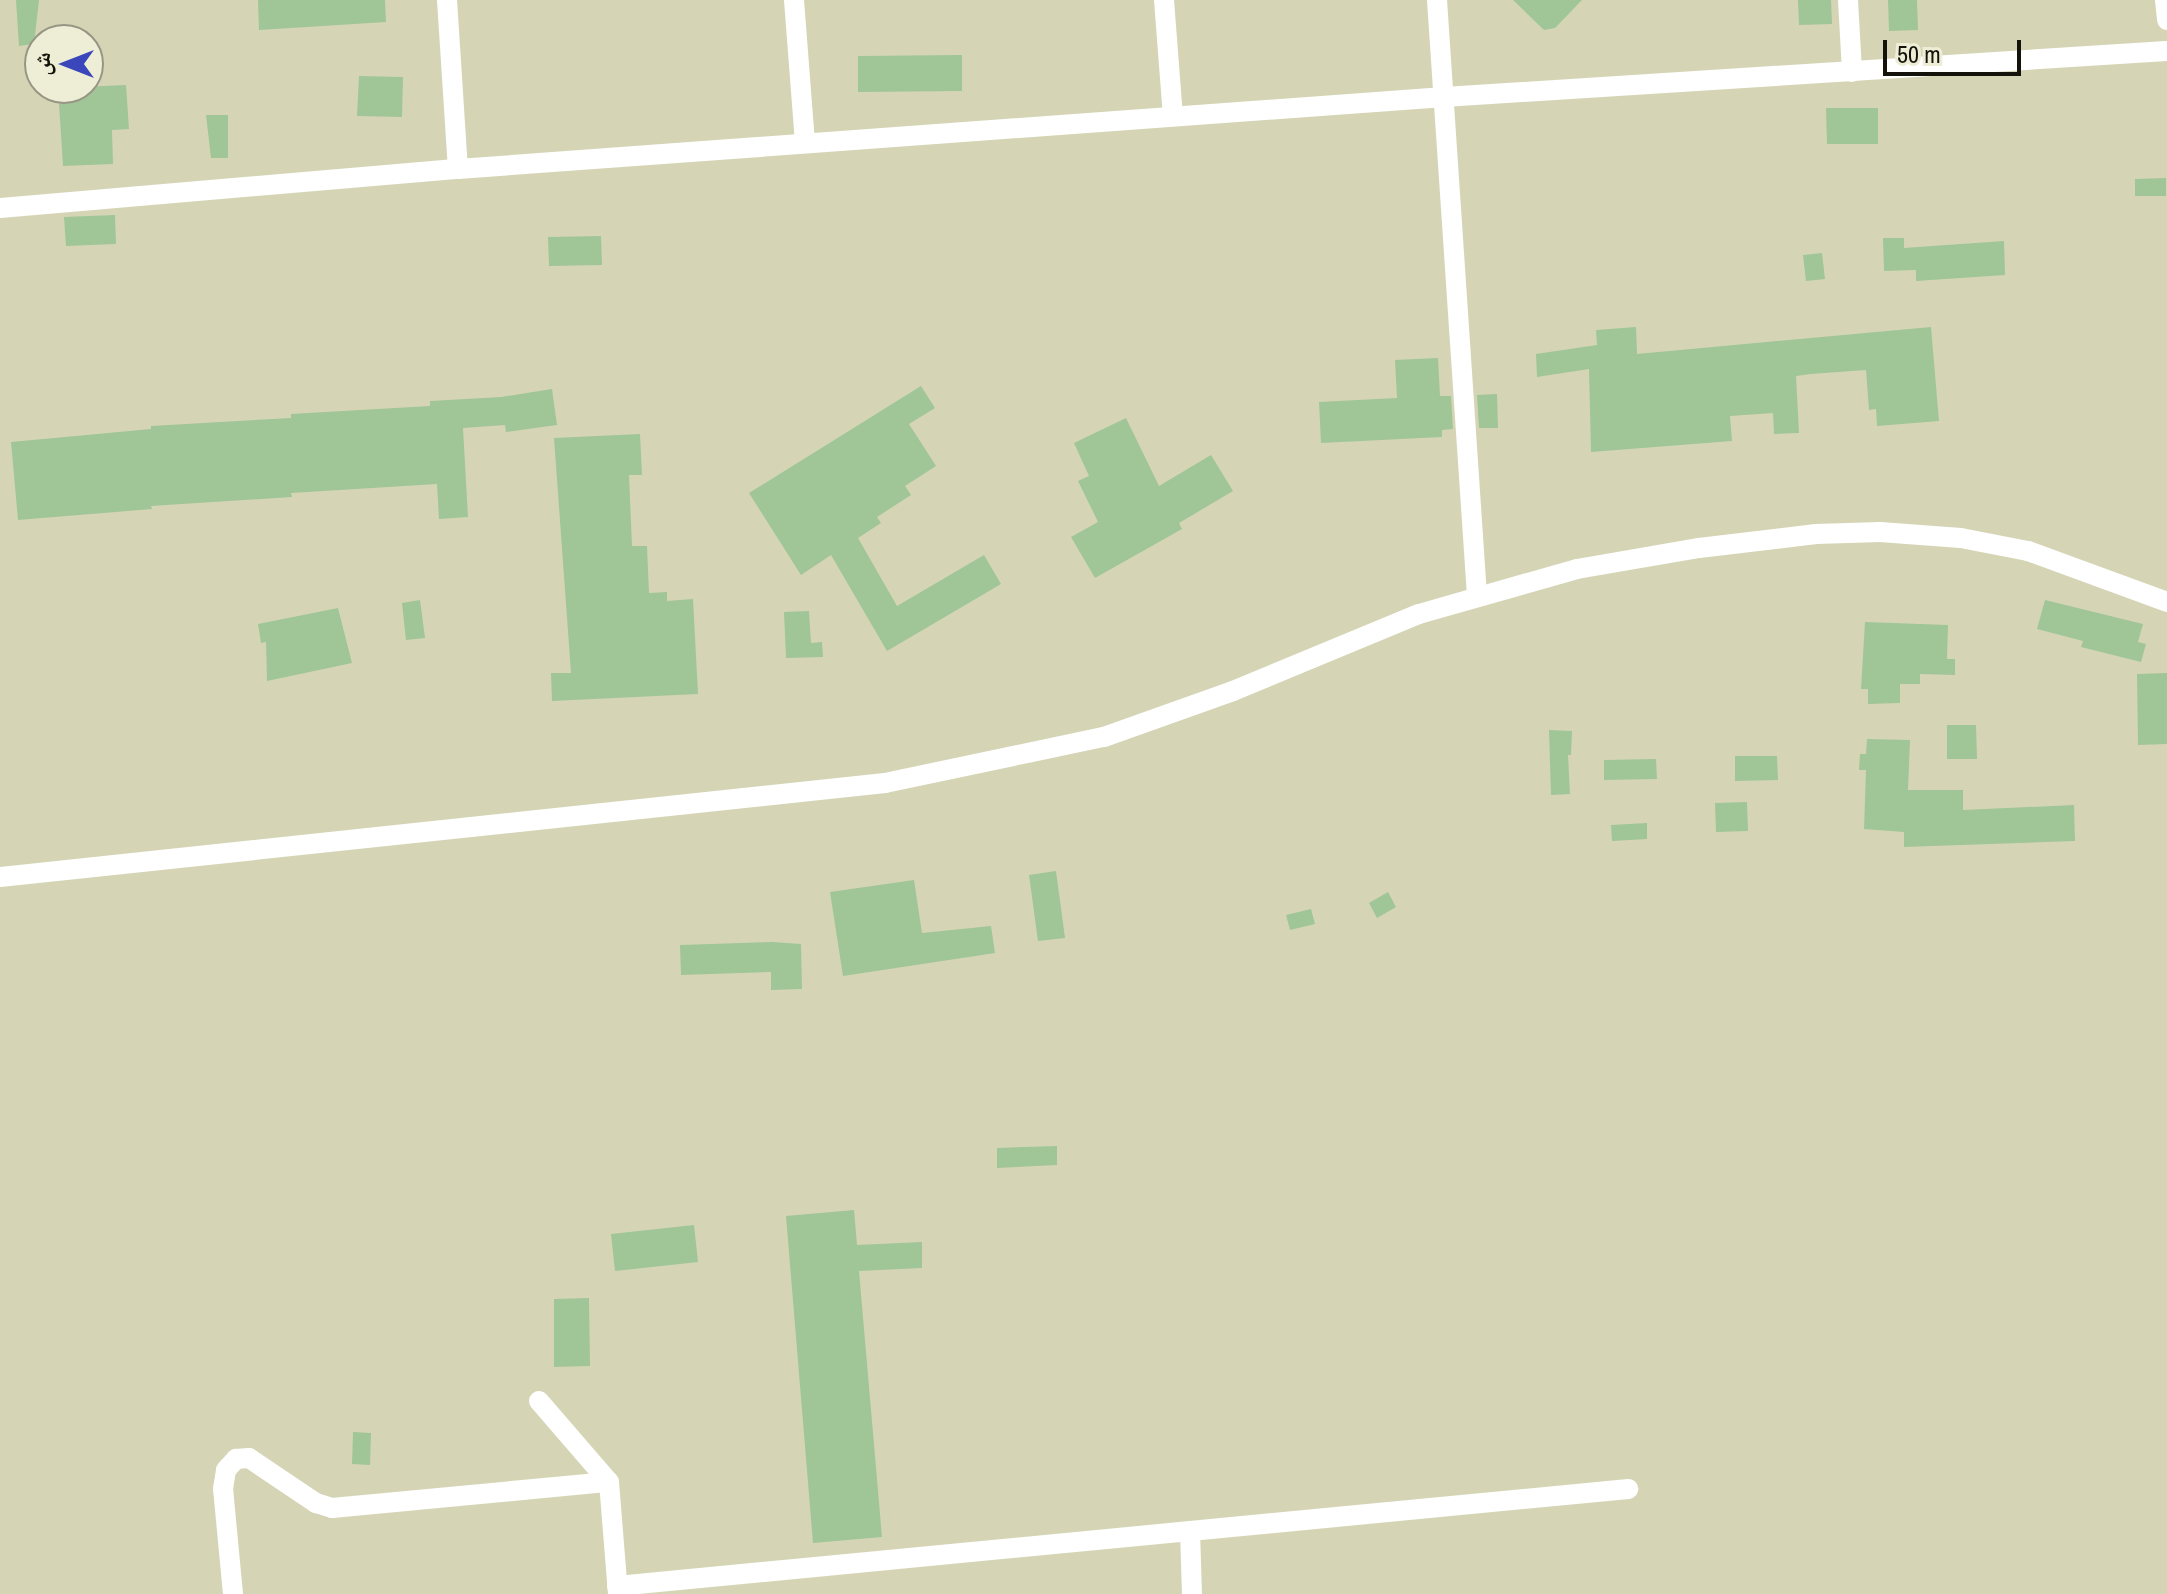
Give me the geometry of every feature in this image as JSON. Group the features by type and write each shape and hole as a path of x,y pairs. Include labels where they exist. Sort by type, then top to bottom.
{"lane":[{"path":"447,0 458,169"},
{"path":"794,0 805,143"},
{"path":"1164,0 1173,116"},
{"path":"1437,0 1477,596"},
{"path":"1848,0 1852,72"},
{"path":"2165,0 2167,20"},
{"path":"0,208 458,169 1173,116 2167,51"},
{"path":"2,877 885,783 1104,737 1233,691 1419,614 1577,569 1656,554 1816,534 1880,532 1961,538 2028,551 2167,602"},
{"path":"539,1401 609,1482 618,1590 1628,1489"},
{"path":"233,1594 223,1489 226,1470 236,1459 249,1458 316,1503 332,1508 609,1482"},
{"path":"1190,1531 1192,1594"}],"shaded area":[{"path":"0,0 2167,0 2167,1594 0,1594"}],"building":[{"path":"16,0 39,0 36,24 24,24 24,45 19,46"},
{"path":"258,0 385,0 386,22 259,30"},
{"path":"1513,0 1582,0 1555,28 1544,30"},
{"path":"1798,0 1831,0 1832,24 1799,25"},
{"path":"1888,0 1917,0 1918,30 1889,31"},
{"path":"962,55 962,91 858,92 858,56"},
{"path":"359,76 403,77 402,117 357,116"},
{"path":"126,85 129,129 112,130 113,164 63,166 59,104 104,104 104,86"},
{"path":"1826,108 1878,108 1878,144 1827,144"},
{"path":"206,115 228,115 228,158 211,158"},
{"path":"2166,178 2166,196 2135,196 2135,179"},
{"path":"115,215 116,244 66,246 64,217"},
{"path":"601,236 602,265 549,266 548,237"},
{"path":"1883,238 1904,238 1904,248 2004,241 2005,275 1916,281 1916,270 1884,271"},
{"path":"1822,253 1825,279 1806,281 1803,255"},
{"path":"1636,327 1637,354 1931,327 1939,421 1877,426 1876,409 1869,410 1866,370 1811,374 1796,376 1799,433 1774,434 1773,413 1730,416 1732,441 1591,452 1589,369 1537,377 1536,354 1597,345 1596,330"},
{"path":"1438,358 1440,396 1451,396 1453,429 1442,430 1442,437 1321,443 1319,402 1397,398 1395,360"},
{"path":"921,386 935,408 909,424 936,466 905,486 911,495 877,517 881,523 858,538 897,606 984,555 1001,584 887,651 831,555 801,575 749,493"},
{"path":"552,389 557,425 506,432 505,425 463,428 468,517 439,519 437,484 291,493 292,497 151,506 152,509 18,520 11,442 151,429 151,426 430,406 430,401 501,397"},
{"path":"1497,394 1498,428 1479,428 1477,395"},
{"path":"1126,418 1159,486 1211,455 1233,491 1179,523 1182,529 1095,578 1071,537 1098,522 1078,481 1089,476 1074,443"},
{"path":"640,434 642,475 629,475 632,546 647,546 649,593 667,592 667,601 693,599 698,694 552,701 551,673 571,673 554,438"},
{"path":"420,600 425,638 406,640 402,603"},
{"path":"2045,600 2143,624 2138,642 2146,644 2141,662 2081,647 2083,641 2037,629"},
{"path":"338,608 352,663 267,681 266,642 261,643 258,624"},
{"path":"809,611 811,643 822,642 823,657 786,658 784,612"},
{"path":"1865,622 1948,625 1947,659 1955,659 1955,675 1920,674 1920,684 1900,684 1900,703 1868,704 1868,689 1861,689"},
{"path":"2167,673 2167,744 2138,745 2137,674"},
{"path":"1947,725 1976,725 1977,759 1947,759"},
{"path":"1549,730 1572,731 1571,755 1568,755 1570,794 1551,795"},
{"path":"1867,739 1910,740 1908,790 1963,790 1963,810 2074,805 2075,841 1904,847 1904,832 1864,829 1866,770 1859,770 1860,754 1866,754"},
{"path":"1735,756 1777,756 1778,780 1735,781"},
{"path":"1656,759 1657,779 1604,780 1604,760"},
{"path":"1747,802 1748,831 1716,832 1715,803"},
{"path":"1647,823 1647,839 1612,841 1611,825"},
{"path":"1056,871 1065,938 1038,941 1029,875"},
{"path":"914,880 922,933 991,926 995,953 843,976 830,892"},
{"path":"1388,892 1396,907 1377,918 1369,903"},
{"path":"1311,909 1315,924 1290,930 1286,915"},
{"path":"801,944 802,989 771,990 771,972 681,975 680,945"},
{"path":"1057,1146 1057,1165 997,1168 997,1148"},
{"path":"854,1210 857,1245 922,1242 922,1268 859,1271 882,1537 813,1543 786,1216"},
{"path":"694,1225 698,1262 615,1271 611,1234"},
{"path":"589,1298 590,1366 554,1367 554,1299"},
{"path":"353,1432 371,1433 370,1465 352,1464"}]}
